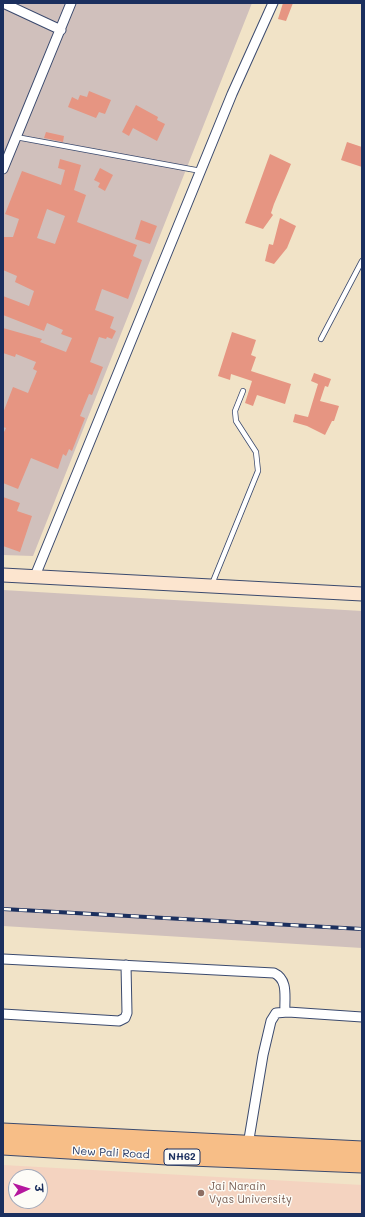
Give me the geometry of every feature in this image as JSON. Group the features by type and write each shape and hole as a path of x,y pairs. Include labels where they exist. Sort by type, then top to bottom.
{"highway":[{"name":"New Pali Road","path":"3,1132 362,1150"},
{"name":"New Pali Road","path":"3,1146 175,1156 362,1164"}],"street":[{"path":"3,169 72,3"},
{"path":"35,576 232,94 273,3"},
{"path":"3,4 60,30"},
{"path":"3,574 211,587 362,594"},
{"path":"3,959 274,973 281,976 284,981 285,1012"},
{"path":"3,1014 119,1021 125,1018 127,1013 125,994 126,965"},
{"path":"248,1145 263,1055 271,1022 276,1013 285,1012 362,1017"}],"lane":[{"path":"16,137 201,171"},
{"path":"321,339 362,261"},
{"path":"211,587 258,471 256,452 236,421 235,411 243,391"}],"shaded area":[{"path":"3,3 252,3 33,556 3,555"},
{"path":"3,590 362,611 362,948 3,926"},
{"name":"Jai Narain Vyas University","path":"3,1165 362,1185 362,1214 3,1214"}],"building":[{"path":"283,3 293,3 286,21 278,19"},
{"path":"89,91 111,100 105,114 99,112 96,118 68,107 72,97 78,100 80,95 87,97"},
{"path":"136,105 158,117 157,120 165,124 157,141 133,128 129,136 122,132"},
{"path":"46,132 64,136 63,142 44,138"},
{"path":"347,142 362,147 362,167 341,160"},
{"path":"270,154 291,164 274,204 271,213 273,215 263,229 245,223"},
{"path":"60,159 81,165 74,190 86,195 77,222 137,245 133,256 142,260 128,299 102,289 95,310 114,317 110,328 116,331 112,339 107,337 106,339 99,337 90,362 103,367 92,395 89,394 80,416 85,418 72,451 69,449 66,456 63,454 58,469 31,458 18,489 3,483 3,434 6,428 3,427 3,413 13,387 28,393 37,371 33,369 36,362 16,354 15,357 3,353 3,328 42,339 40,342 66,352 72,338 61,334 63,330 47,323 44,331 3,315 3,296 29,306 34,291 15,282 17,276 3,270 4,237 13,237 19,219 5,214 22,171 61,185 65,170 58,168","holes":["47,209 65,216 55,244 37,238"]},
{"path":"100,168 113,175 105,191 98,187 100,183 94,180"},
{"path":"280,218 296,226 287,248 274,264 265,261 269,244 273,245"},
{"path":"141,220 157,226 150,244 135,239"},
{"path":"232,332 256,340 251,355 256,357 251,371 291,384 285,404 257,395 253,406 245,403 252,381 231,374 230,380 218,376"},
{"path":"314,373 331,379 328,387 325,386 320,401 339,406 334,421 332,421 325,435 307,426 293,422 295,414 308,417 318,384 311,381"},
{"path":"3,497 20,503 17,511 32,516 20,552 3,546"}],"railway":[{"path":"3,909 362,929"}],"place":[{"name":"Jai Narain Vyas University","path":"201,1193"}]}
